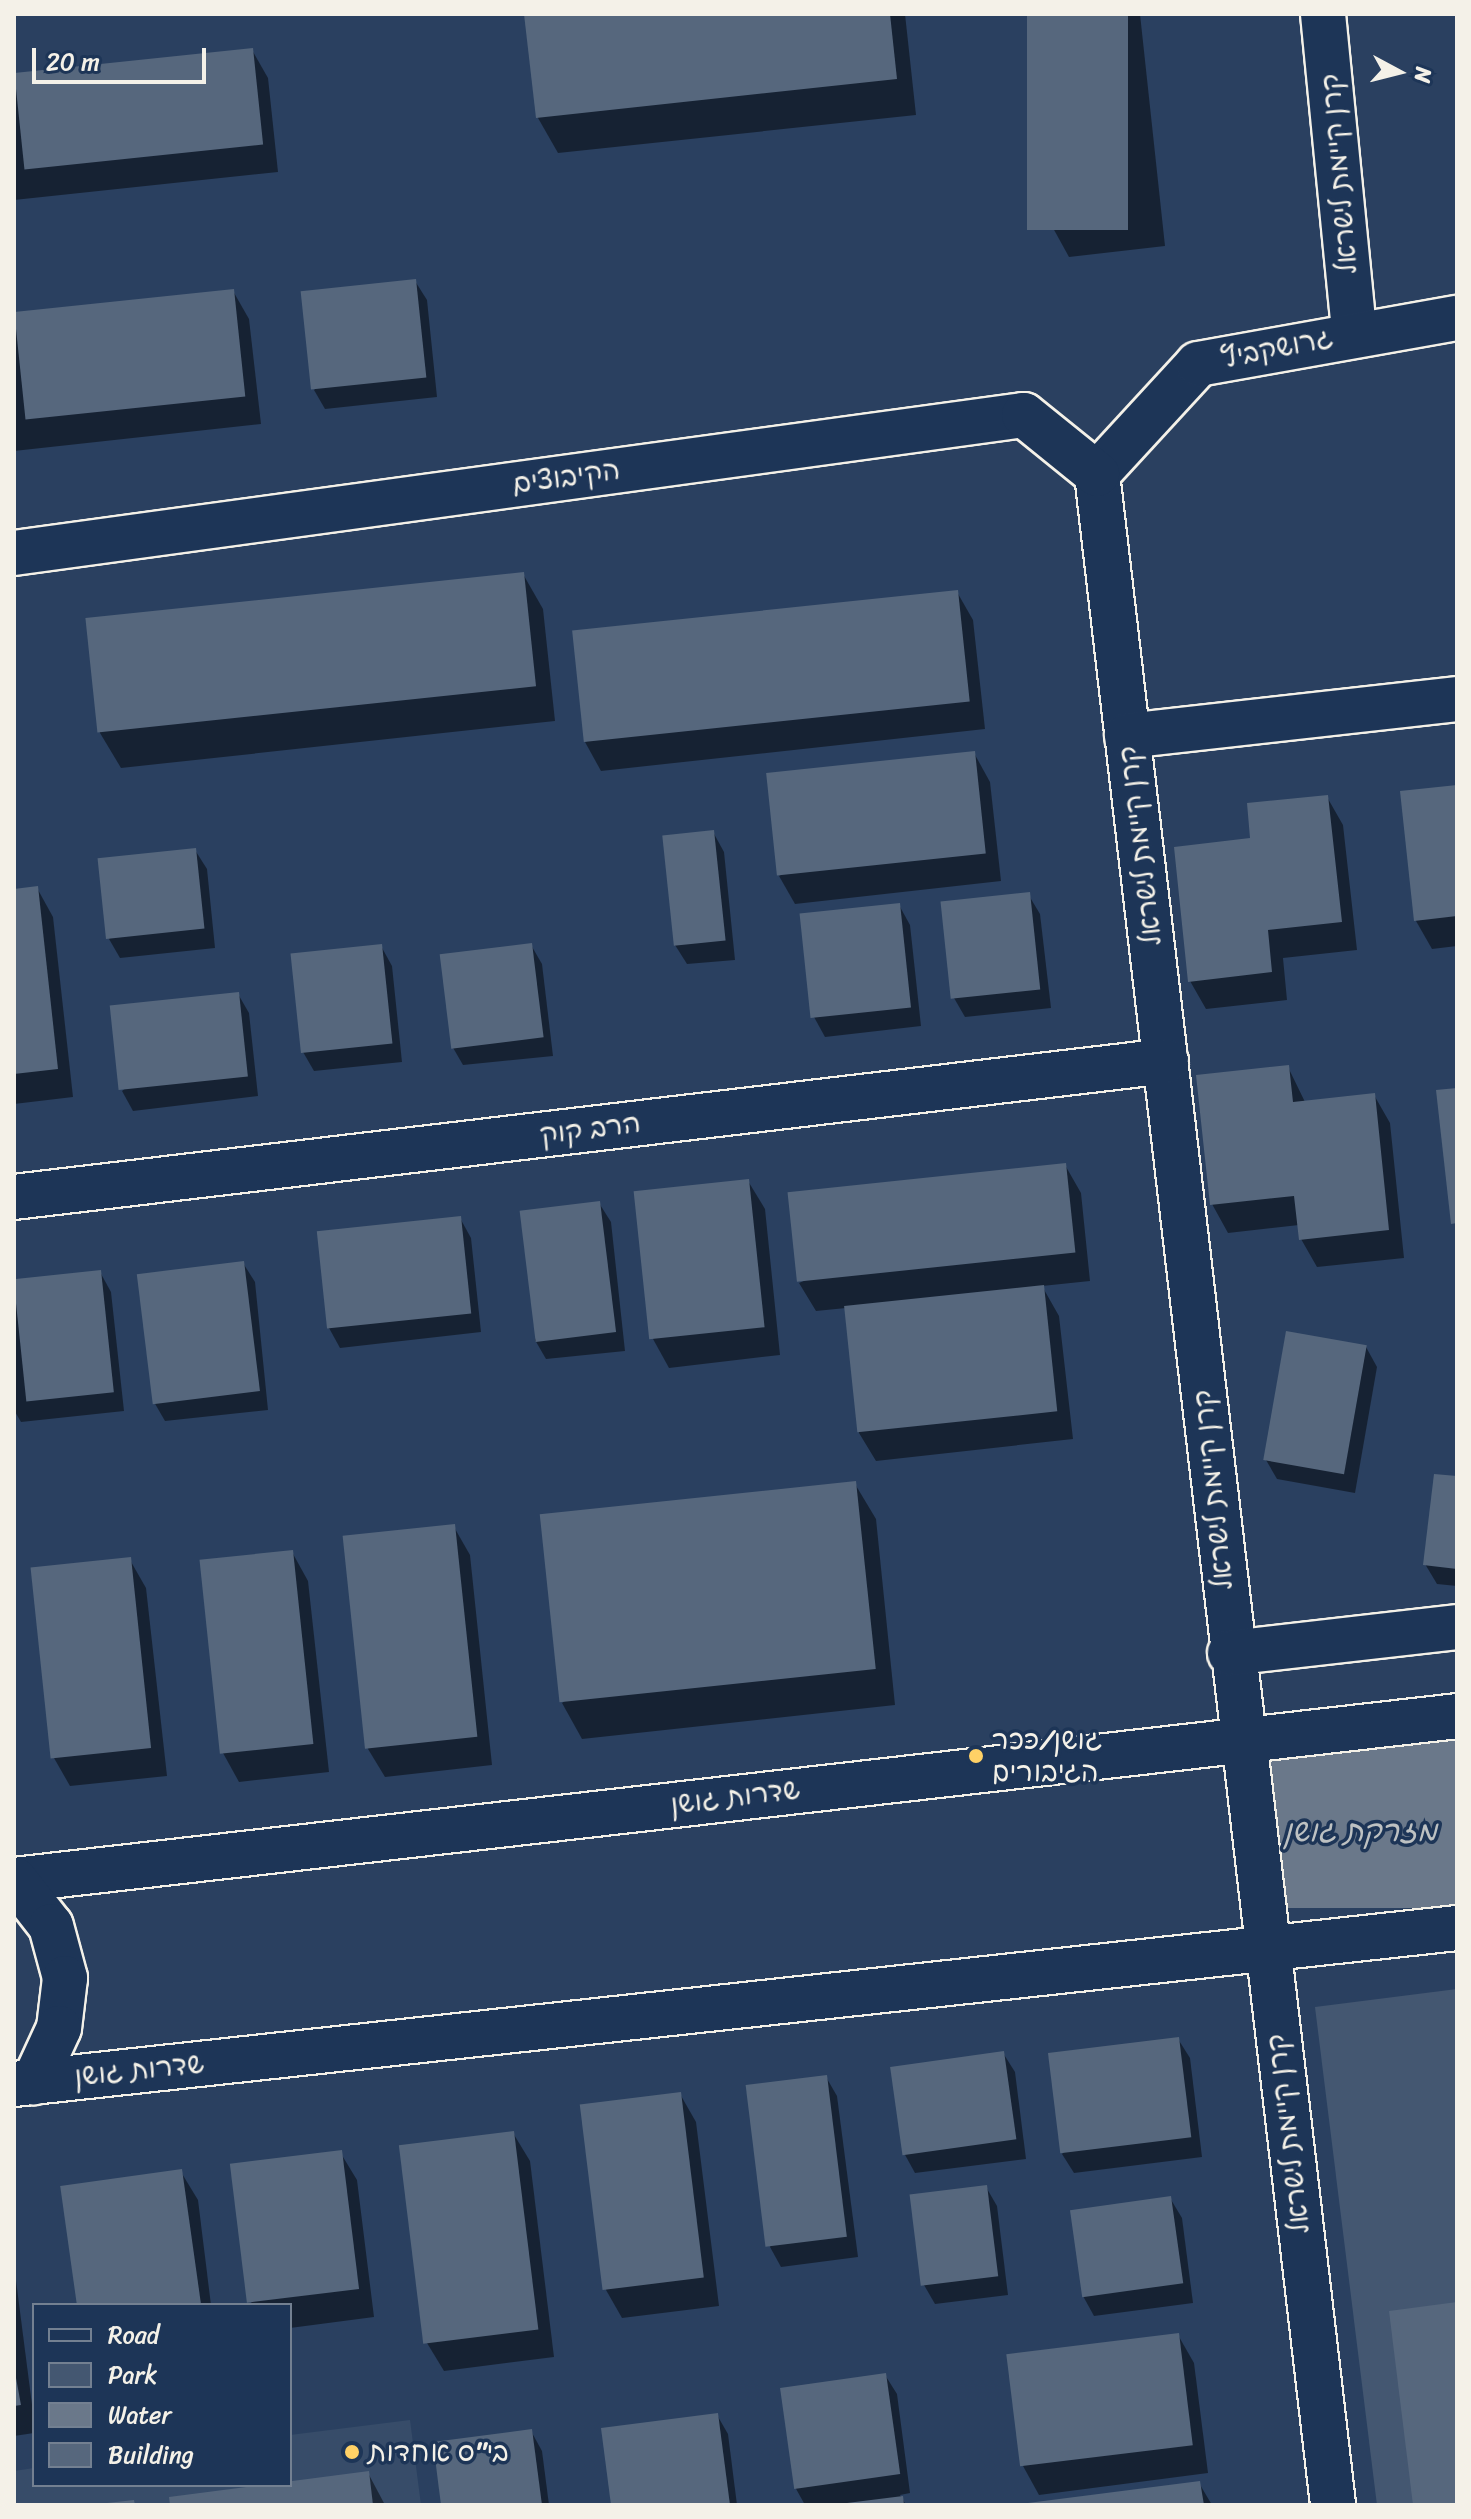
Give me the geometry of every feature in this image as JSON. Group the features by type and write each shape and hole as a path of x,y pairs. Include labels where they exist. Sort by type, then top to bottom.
{"street":[{"name":"קרן קיימת לישראל","path":"1323,14 1354,333"},
{"name":"גרושקביץ","path":"1097,474 1198,364 1354,333 1457,318"},
{"name":"הקיבוצים","path":"14,553 1024,415 1097,474"},
{"name":"קרן קיימת לישראל","path":"1097,474 1166,1061 1230,1653 1333,2505"},
{"path":"1127,736 1457,699"},
{"name":"הרב קוק","path":"14,1197 1166,1061"},
{"path":"1230,1653 1457,1627"},
{"name":"שדרות גושן","path":"15,1880 1457,1716"},
{"path":"15,1880 51,1926 65,1978 59,2028 24,2083"},
{"name":"שדרות גושן","path":"24,2083 1457,1928"}],"shaded area":[{"name":"בי\"ס אחדות","path":"410,2420 421,2505 14,2505 14,2471 32,2468 32,2487 292,2487 292,2435"}],"green space":[{"path":"1457,1989 1457,2505 1377,2505 1315,2007"}],"water":[{"name":"מזרקת גושן","path":"1258,1732 1457,1732 1457,1908 1258,1908"}],"building":[{"path":"524,14 890,14 897,79 536,118"},
{"path":"1027,14 1128,14 1128,230 1027,230"},
{"path":"253,48 263,144 24,170 14,73"},
{"path":"416,279 426,377 311,390 301,291"},
{"path":"234,289 245,396 25,420 14,312"},
{"path":"524,572 536,686 97,732 85,618"},
{"path":"958,590 970,701 584,742 572,631"},
{"path":"975,751 986,853 777,875 766,773"},
{"path":"1457,785 1457,916 1414,921 1400,791"},
{"path":"1328,795 1342,922 1268,930 1272,972 1188,982 1174,847 1250,838 1247,803"},
{"path":"714,830 726,940 674,946 662,835"},
{"path":"196,848 204,929 106,939 98,858"},
{"path":"38,886 58,1069 14,1074 14,889"},
{"path":"1030,892 1040,989 951,999 940,901"},
{"path":"900,903 911,1007 811,1018 800,914"},
{"path":"532,943 544,1037 451,1049 440,954"},
{"path":"382,944 392,1043 301,1053 291,954"},
{"path":"239,992 248,1077 119,1090 110,1006"},
{"path":"1289,1065 1293,1102 1375,1093 1389,1230 1299,1240 1294,1196 1210,1205 1196,1075"},
{"path":"1457,1088 1457,1223 1451,1224 1436,1090"},
{"path":"1066,1163 1075,1253 797,1282 788,1192"},
{"path":"749,1179 765,1327 649,1339 634,1191"},
{"path":"600,1201 616,1332 536,1342 520,1211"},
{"path":"461,1216 471,1313 327,1329 317,1231"},
{"path":"244,1261 260,1391 153,1404 137,1274"},
{"path":"101,1270 114,1392 26,1402 14,1279"},
{"path":"1044,1285 1057,1411 857,1432 844,1306"},
{"path":"1286,1331 1367,1345 1344,1474 1263,1460"},
{"path":"1434,1474 1457,1476 1457,1569 1423,1565"},
{"path":"856,1481 876,1669 559,1702 540,1514"},
{"path":"455,1524 477,1737 365,1749 343,1536"},
{"path":"293,1550 313,1744 220,1754 200,1560"},
{"path":"131,1557 151,1748 51,1759 31,1568"},
{"path":"1179,2037 1191,2137 1060,2153 1048,2053"},
{"path":"1004,2051 1016,2139 903,2155 890,2067"},
{"path":"827,2075 847,2237 765,2247 746,2085"},
{"path":"681,2092 704,2278 603,2290 580,2104"},
{"path":"514,2131 538,2330 423,2344 399,2145"},
{"path":"342,2150 359,2289 247,2303 230,2164"},
{"path":"182,2169 201,2303 77,2303 60,2186"},
{"path":"987,2185 998,2276 921,2286 910,2195"},
{"path":"1171,2196 1183,2283 1082,2297 1070,2210"},
{"path":"1457,2302 1457,2505 1413,2505 1389,2311"},
{"path":"1179,2333 1193,2445 1020,2466 1006,2354"},
{"path":"14,2367 21,2405 14,2406"},
{"path":"886,2373 900,2474 794,2489 780,2388"},
{"path":"718,2413 730,2505 611,2505 601,2428"},
{"path":"532,2429 542,2505 441,2505 433,2442"},
{"path":"369,2471 373,2505 170,2505 169,2497 246,2487 292,2487 292,2481"},
{"path":"1200,2481 1204,2505 1028,2505 1028,2503"},
{"path":"903,2496 904,2505 847,2505 847,2503"},
{"path":"134,2500 135,2505 107,2505 107,2503"}],"place":[{"name":"גושן/ככר הגיבורים","path":"976,1756"},
{"name":"בי\"ס אחדות","path":"352,2452"}]}
